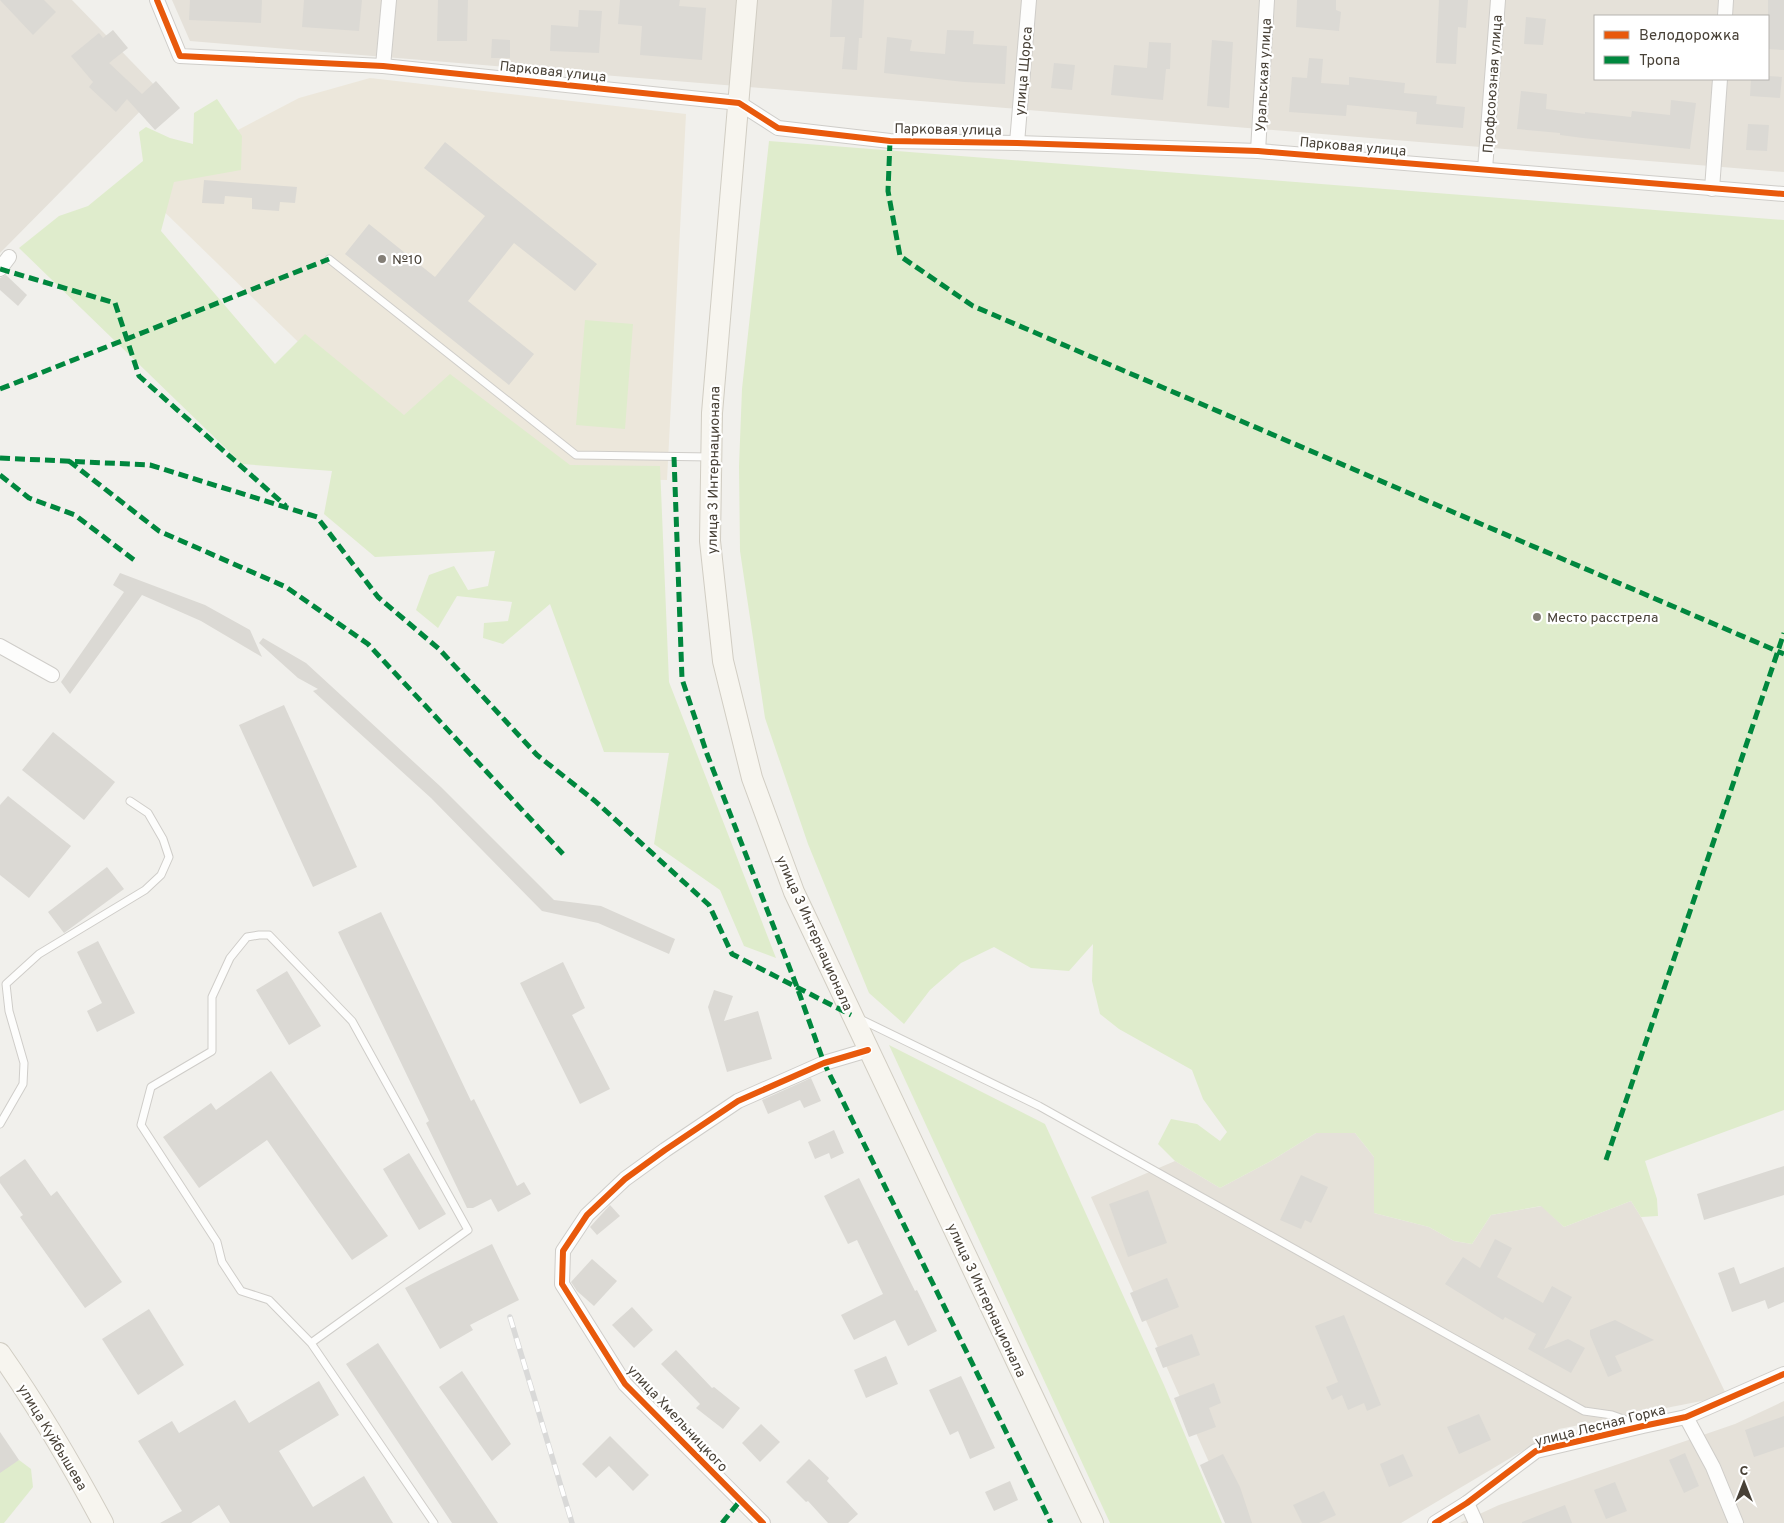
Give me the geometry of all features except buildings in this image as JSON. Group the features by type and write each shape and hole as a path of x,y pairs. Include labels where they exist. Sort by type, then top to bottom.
{"main road":[{"name":"улица 3 Интернационала","path":"747,0 712,413 710,541 723,661 752,778 794,892 1092,1523"},
{"name":"улица Куйбышева","path":"0,1353 30,1398 103,1523"}],"street":[{"name":"Парковая улица","path":"157,0 180,56 383,66 739,103 778,128 890,141 1258,151 1712,190 1784,194"},
{"path":"383,66 390,0"},
{"name":"улица Щорса","path":"1017,143 1029,0"},
{"name":"Уральская улица","path":"1258,151 1267,0"},
{"name":"Профсоюзная улица","path":"1485,169 1498,0"},
{"path":"1725,15 1726,0"},
{"path":"1712,190 1720,80"},
{"path":"0,269 9,258"},
{"path":"0,646 52,675"},
{"name":"улица Хмельницкого","path":"763,1523 624,1384 562,1284 564,1251 587,1215 625,1180 665,1150 738,1101 824,1063 868,1050"},
{"name":"улица Лесная Горка","path":"1435,1523 1467,1503 1536,1451 1686,1417 1784,1374"},
{"path":"1686,1417 1713,1467 1736,1523"},
{"path":"1467,1503 1476,1523"}],"lane":[{"path":"329,259 576,455 711,457"},
{"path":"0,1124 23,1084 24,1063 9,1011 6,984 39,954 145,890 160,875 169,857 163,839 148,813 130,801"},
{"path":"311,1343 468,1230 352,1020 268,934 259,934 247,938 230,958 212,997 212,1051 151,1087 141,1125 217,1242 222,1262 241,1291 269,1300 311,1343 434,1523"},
{"path":"851,1015 1039,1106 1584,1412 1612,1415 1642,1426"}],"shaded area":[{"path":"0,0 72,0 160,91 0,253"},
{"path":"172,0 1784,0 1784,172 190,41"},
{"path":"370,78 686,114 667,480 558,478 396,437 147,195 196,152 299,98"},
{"path":"1316,1133 1355,1133 1374,1157 1374,1213 1429,1227 1454,1241 1472,1244 1491,1215 1542,1206 1564,1227 1631,1201 1641,1217 1727,1396 1559,1429 1401,1523 1236,1523 1091,1197 1175,1161 1220,1188 1269,1162"},
{"path":"1784,1401 1784,1523 1460,1523 1499,1505 1735,1424"}],"green space":[{"path":"217,99 242,136 241,170 174,182 161,231 275,364 305,334 404,415 450,374 570,465 660,466 669,682 776,958 744,946 720,890 654,844 669,753 604,752 550,604 503,644 483,638 484,623 508,621 512,602 457,596 438,628 416,610 429,575 454,566 468,590 488,586 495,551 375,557 324,514 332,471 242,464 19,248 59,216 88,206 143,161 139,132 146,127 170,138 193,144 194,113"},
{"path":"769,141 1784,220 1784,1110 1645,1161 1657,1199 1658,1216 1641,1217 1631,1201 1564,1227 1541,1206 1491,1215 1472,1244 1454,1241 1429,1227 1374,1213 1374,1157 1355,1133 1316,1133 1269,1162 1220,1188 1175,1161 1158,1144 1171,1119 1197,1124 1220,1141 1227,1132 1203,1099 1192,1070 1119,1029 1100,1014 1092,981 1093,944 1069,971 1031,968 994,947 961,963 930,990 904,1024 869,993 808,844 765,718 740,551 739,466 742,389"},
{"path":"585,320 633,324 625,429 576,425"},
{"path":"889,1045 1045,1124 1164,1385 1222,1523 1110,1523"},
{"path":"19,1460 31,1469 33,1487 4,1523 0,1523 0,1469"}],"railway":[{"path":"510,1317 572,1523"}],"marked path":[{"path":"890,141 888,191 900,256 973,306 1784,654"},
{"path":"0,389 329,259"},
{"path":"0,269 115,303 139,376 286,506"},
{"path":"674,457 682,679 707,754 797,987 824,1063 1051,1523"},
{"path":"0,458 150,465 317,517 378,597 439,649 537,755 595,801 709,905 732,954 851,1015"},
{"path":"69,461 159,531 286,587 368,644 563,854"},
{"path":"0,475 29,498 75,515 134,560"},
{"path":"1606,1160 1784,633"},
{"path":"722,1523 740,1501"}],"cycle path":[{"path":"157,0 180,56 383,66 739,103 778,128 890,141 1258,151 1784,194"},
{"path":"763,1523 625,1384 562,1284 563,1251 587,1215 625,1179 738,1101 824,1063 868,1050"},
{"path":"1435,1523 1467,1503 1536,1451 1686,1417 1784,1374"}],"place":[{"name":"№10","path":"382,259"},
{"name":"Место расстрела","path":"1537,617"}]}
